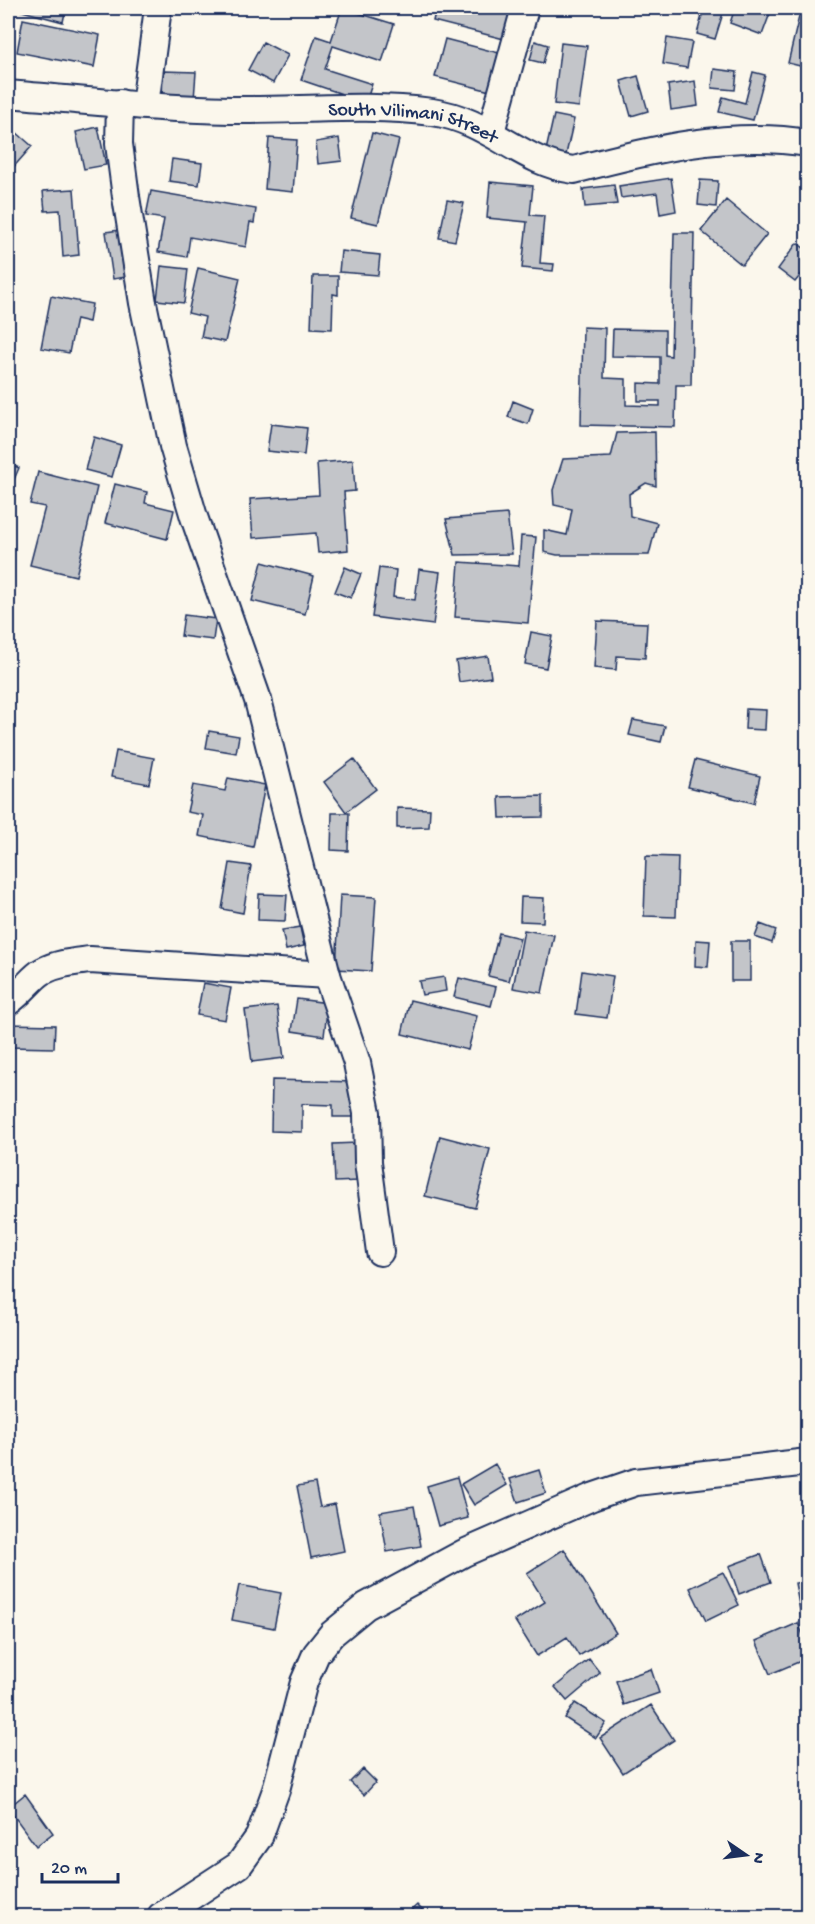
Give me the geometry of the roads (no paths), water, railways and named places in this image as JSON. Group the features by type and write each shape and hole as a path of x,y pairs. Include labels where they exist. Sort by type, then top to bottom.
{"street":[{"path":"145,105 158,8"},
{"path":"491,132 525,8"},
{"name":"South Vilimani Street","path":"8,94 231,110 403,109 458,117 491,132 540,162 574,170 698,143 773,139 807,144"},
{"path":"120,103 119,144 127,207 143,303 174,446 194,517 258,700 327,975 346,1026 363,1093 380,1252"},
{"path":"8,1002 22,993 42,971 63,964 90,960 327,975"},
{"path":"161,1917 239,1865 260,1837 276,1790 304,1682 312,1663 332,1634 366,1606 464,1553 592,1497 636,1482 807,1462"}]}
